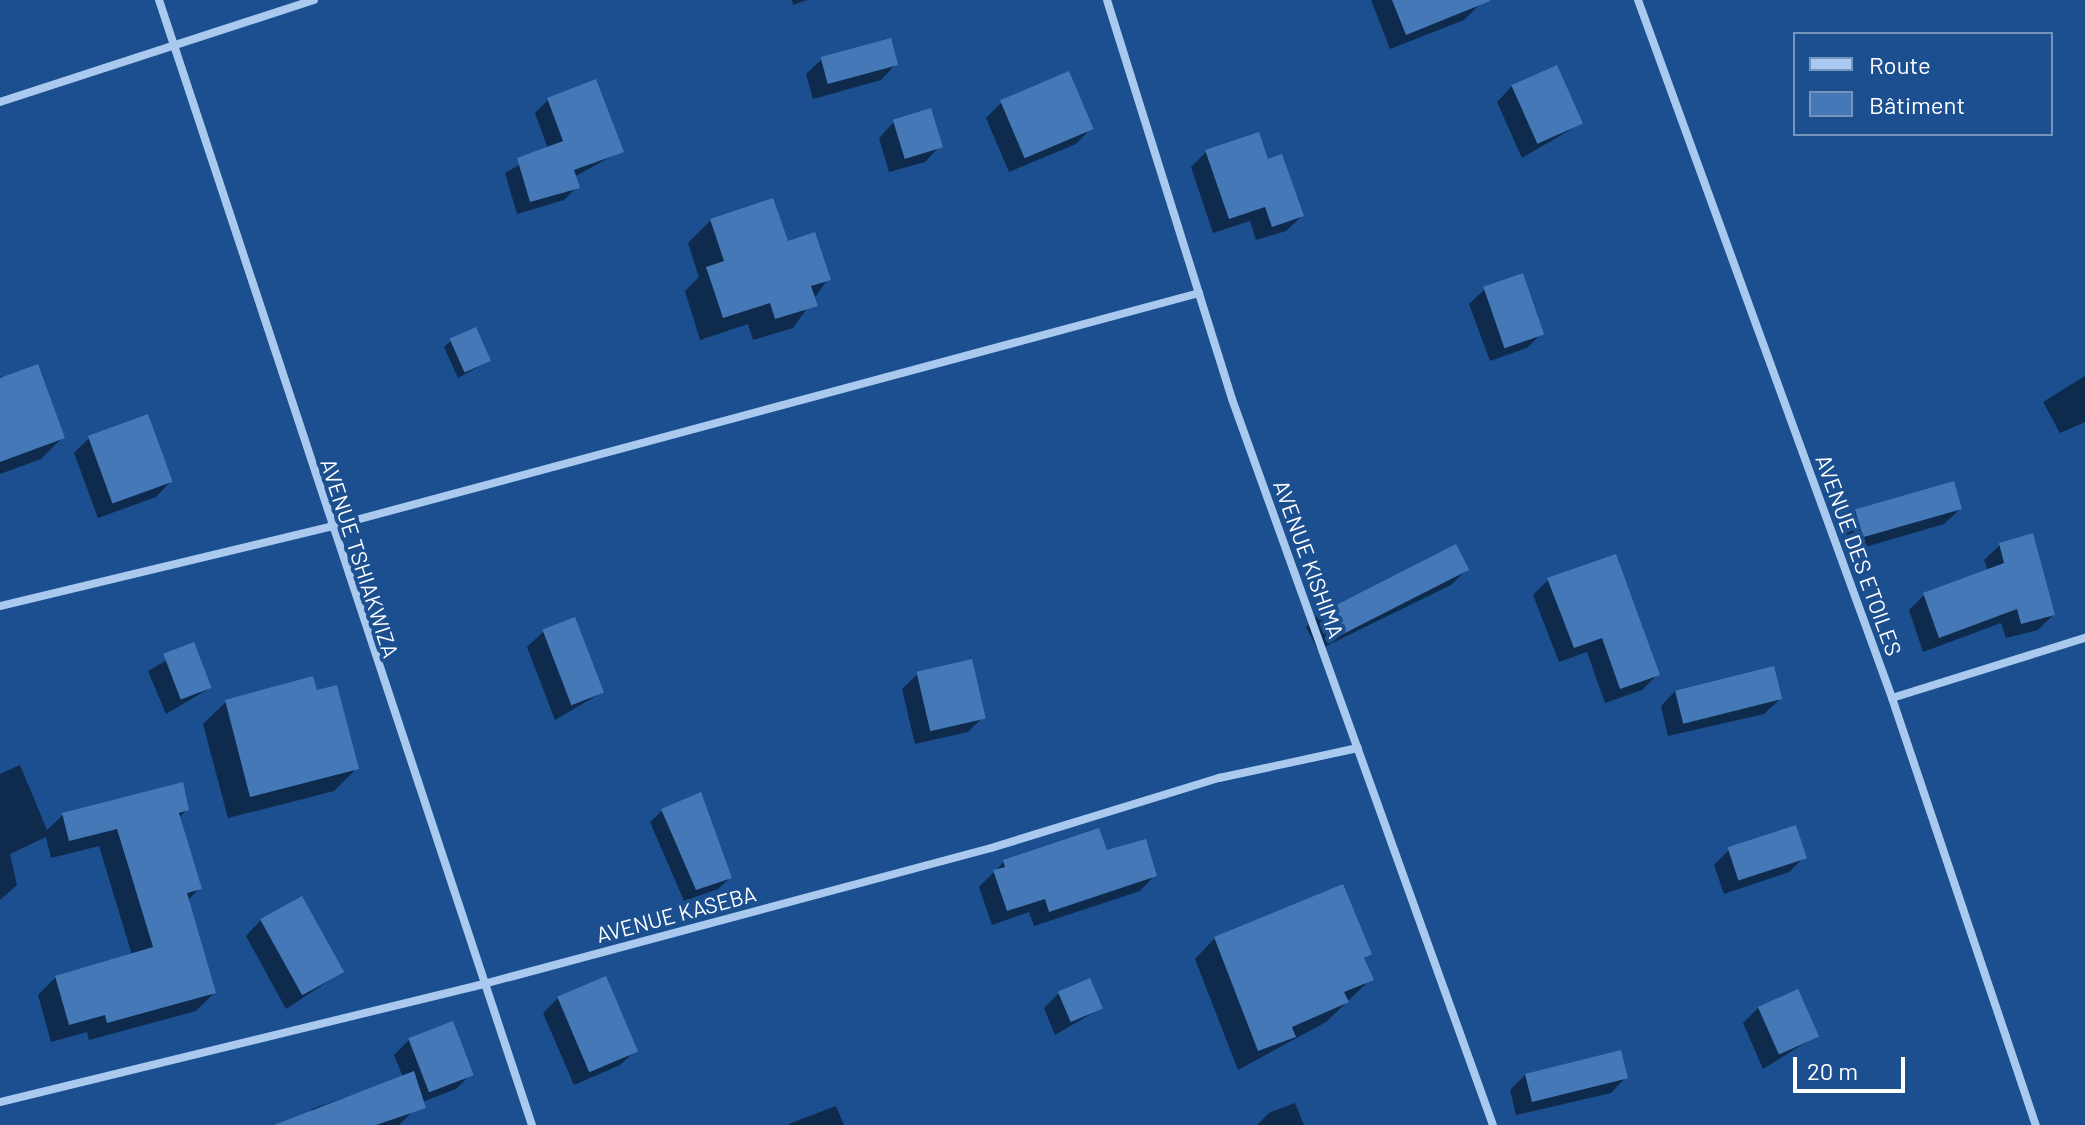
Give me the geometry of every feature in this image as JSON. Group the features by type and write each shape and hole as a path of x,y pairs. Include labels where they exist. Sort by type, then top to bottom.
{"street":[{"name":"AVENUE TSHIAKWIZA","path":"159,0 480,985 532,1125"},
{"path":"0,102 172,41 314,0"},
{"name":"AVENUE KISHIMA","path":"1107,0 1199,293 1493,1125"},
{"name":"AVENUE DES ETOILES","path":"1638,0 1892,698 2036,1125"},
{"path":"0,606 330,527 1199,293"},
{"path":"1892,698 2085,638"},
{"name":"AVENUE KASEBA","path":"0,1102 480,985 991,848 1219,778 1358,748"}],"building":[{"path":"1392,0 1490,0 1490,1 1406,35"},
{"path":"891,38 898,65 828,84 820,57"},
{"path":"1557,65 1583,123 1537,144 1511,85"},
{"path":"1069,71 1094,129 1025,158 1000,100"},
{"path":"596,79 624,152 574,170 580,188 530,202 517,158 563,141 547,98"},
{"path":"931,108 943,147 905,159 893,120"},
{"path":"1259,132 1268,159 1282,154 1304,216 1272,227 1265,207 1229,219 1205,150"},
{"path":"773,198 788,241 815,232 831,280 811,286 818,306 775,319 770,303 723,318 706,267 724,261 710,219"},
{"path":"1523,273 1544,334 1504,348 1483,287"},
{"path":"476,327 491,361 465,373 450,339"},
{"path":"38,364 65,438 0,462 0,378"},
{"path":"148,414 173,482 112,504 88,436"},
{"path":"1954,481 1962,509 1863,537 1855,509"},
{"path":"2033,533 2055,615 2021,624 2017,609 1939,638 1923,593 2004,563 1999,543"},
{"path":"1456,544 1469,570 1334,639 1321,613"},
{"path":"1616,554 1660,675 1620,689 1602,638 1574,648 1547,578"},
{"path":"575,617 604,693 571,705 542,630"},
{"path":"194,642 212,688 181,700 163,654"},
{"path":"972,659 986,718 930,731 916,672"},
{"path":"1774,666 1782,699 1683,724 1675,691"},
{"path":"313,676 317,690 337,685 359,769 250,797 225,700"},
{"path":"183,782 189,810 179,813 202,889 187,893 216,993 107,1023 105,1015 69,1025 55,976 153,947 117,829 69,841 62,813"},
{"path":"701,792 732,878 696,890 661,809"},
{"path":"1796,825 1807,858 1738,881 1728,847"},
{"path":"1099,828 1107,850 1146,839 1157,876 1049,912 1045,899 1007,911 993,870 1005,867 1003,860"},
{"path":"1343,884 1372,954 1364,958 1374,980 1344,992 1349,1002 1292,1027 1296,1037 1258,1051 1214,937"},
{"path":"302,896 344,972 302,995 260,919"},
{"path":"606,976 638,1051 589,1072 557,997"},
{"path":"1090,978 1103,1008 1071,1022 1058,992"},
{"path":"1798,989 1819,1037 1779,1054 1758,1007"},
{"path":"453,1021 474,1075 429,1092 408,1038"},
{"path":"1621,1050 1628,1078 1532,1102 1525,1074"},
{"path":"414,1071 426,1108 376,1125 274,1125"}]}
